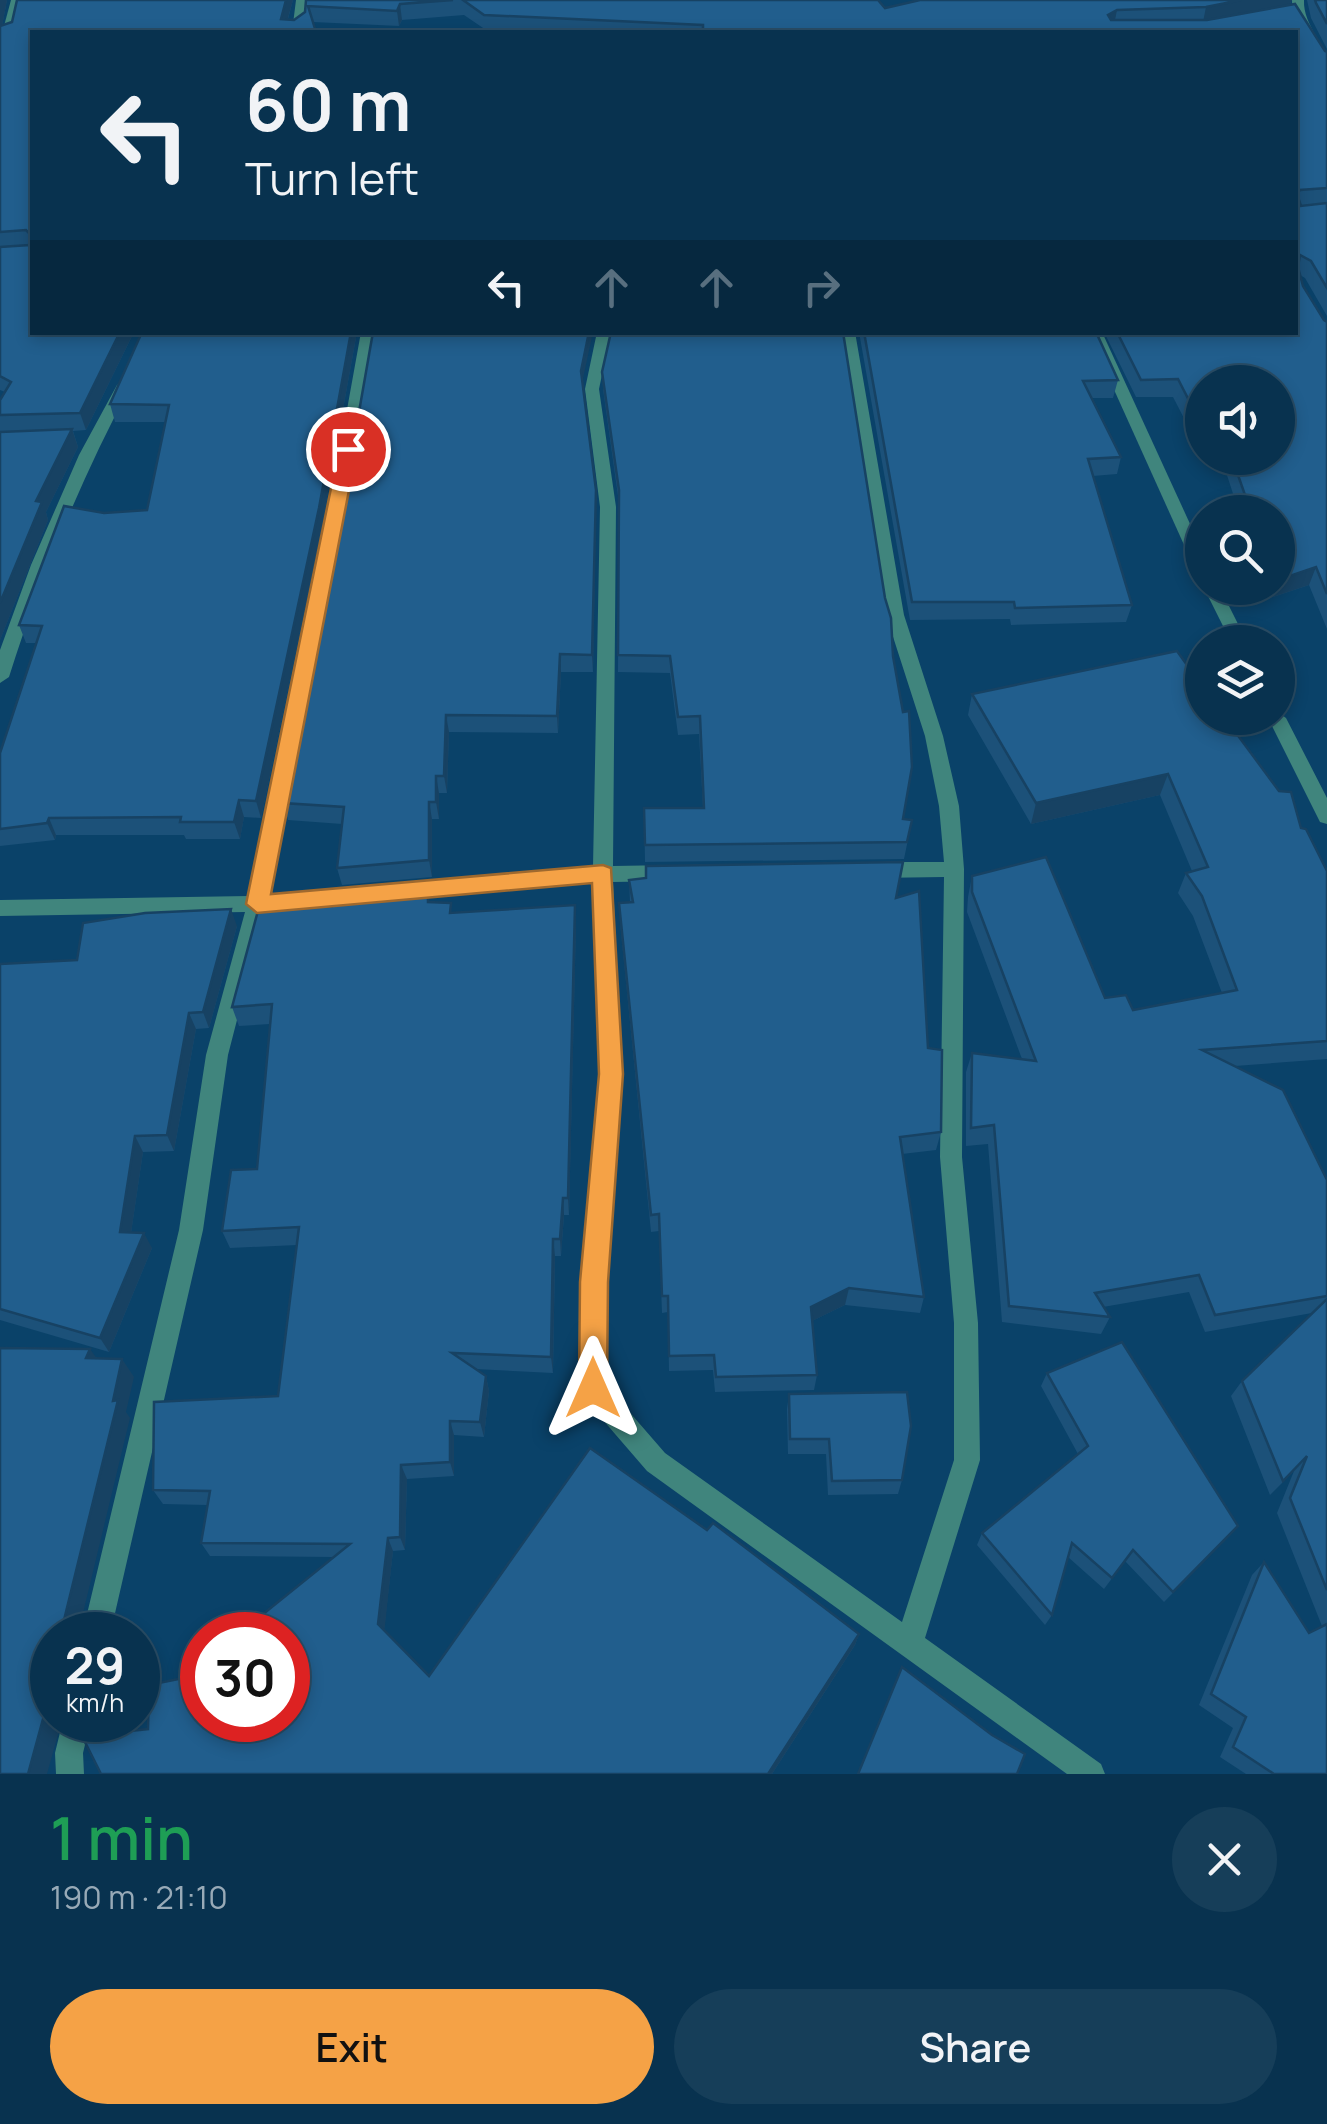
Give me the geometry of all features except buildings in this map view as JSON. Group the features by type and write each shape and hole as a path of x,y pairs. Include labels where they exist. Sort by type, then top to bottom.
{"street":[{"path":"0,38 6,37 17,0"},
{"path":"293,30 299,24 302,0"},
{"path":"1278,15 1298,6 1327,63"},
{"path":"101,1612 191,1230 217,1055 257,904 334,526 367,335"},
{"path":"603,335 592,389 608,507 603,874 611,1074 594,1282 593,1388 656,1462 1091,1774"},
{"path":"848,335 895,615 934,736 949,806 954,869 950,1157 966,1323 967,1460 910,1642"},
{"path":"1096,335 1185,531"},
{"path":"0,678 24,598 94,438 134,368"},
{"path":"75,439 94,438"},
{"path":"1286,735 1327,817"},
{"path":"856,870 954,869"},
{"path":"0,908 257,904 603,874 701,872"},
{"path":"70,1774 71,1742"}],"route":[{"path":"348,449 257,904 603,874 611,1074 594,1282 593,1388"}]}
